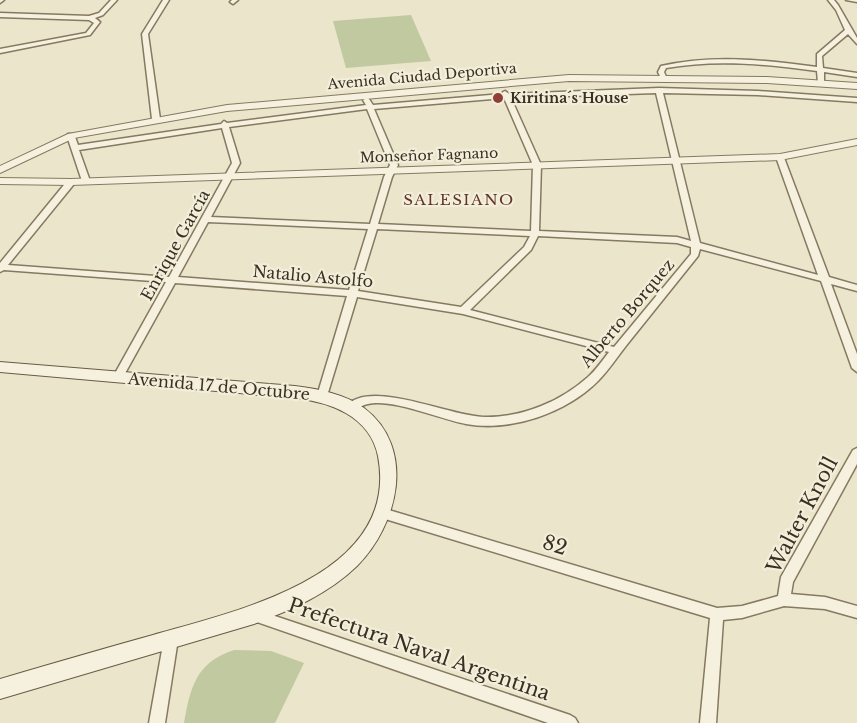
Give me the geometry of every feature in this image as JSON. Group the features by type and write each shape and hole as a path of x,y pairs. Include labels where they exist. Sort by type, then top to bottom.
{"main road":[{"name":"Avenida 17 de Octubre","path":"0,367 322,396 351,407 372,425 384,448 388,482 382,513 361,548 339,569 294,599 254,615 0,689"}],"street":[{"path":"0,15 90,18 101,14 113,2 122,0"},
{"path":"156,119 145,34 166,0"},
{"path":"831,0 841,10 848,31 857,42"},
{"path":"849,0 857,0"},
{"path":"0,51 79,38 92,31 98,22 90,18"},
{"path":"821,83 818,58 821,51 848,31"},
{"path":"664,79 661,72 663,68 702,62 770,64 857,75"},
{"name":"Avenida Ciudad Deportiva","path":"0,170 71,136 227,108 365,94 560,79 664,79 857,86"},
{"path":"659,90 696,245"},
{"name":"Avenida Ciudad Deportiva","path":"75,148 224,123 370,105 506,93 659,90 857,100"},
{"path":"463,311 528,248 535,234 537,165 506,93"},
{"path":"322,396 352,293 375,227 388,177 393,170 394,161 365,94"},
{"name":"Enrique García","path":"118,377 208,219 236,162 224,123"},
{"path":"71,136 86,181"},
{"name":"Monseñor Fagnano","path":"0,181 71,182 780,157 857,142"},
{"path":"780,157 857,368"},
{"path":"0,268 71,182"},
{"path":"208,219 677,240 857,288"},
{"name":"Alberto Borquez","path":"351,407 365,400 378,399 470,420 492,422 516,418 577,392 594,378 692,259 696,245"},
{"name":"Natalio Astolfo","path":"0,268 352,293 463,311 617,351"},
{"name":"Walter Knoll","path":"717,614 742,612 784,600 786,581 857,453"},
{"name":"82","path":"382,513 717,614"},
{"path":"784,600 825,603 857,612"},
{"path":"708,723 717,614"},
{"name":"Prefectura Naval Argentina","path":"254,615 570,723"},
{"path":"157,723 171,639"}],"green space":[{"path":"411,15 431,61 346,68 333,21"},
{"path":"234,650 271,651 304,663 275,723 184,723 192,688 203,669 221,655"}],"place":[{"name":"Kiritina´s House","path":"498,98"}],"district":[{"name":"SALESIANO","path":"459,200"}]}
